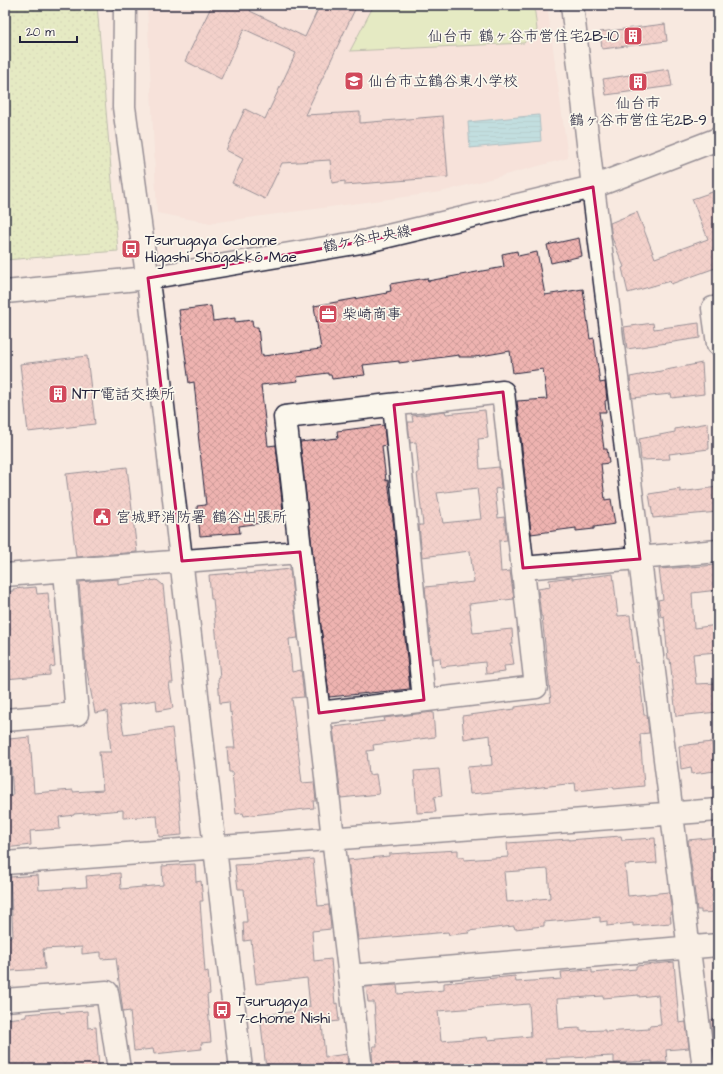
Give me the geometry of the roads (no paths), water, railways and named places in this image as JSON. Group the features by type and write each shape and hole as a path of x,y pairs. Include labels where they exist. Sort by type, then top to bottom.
{"street":[{"path":"125,5 124,107 148,278 241,1069"},
{"path":"572,5 593,187 704,1069"},
{"name":"鶴ケ谷中央線","path":"5,292 148,278 367,241 593,187 718,139"},
{"path":"718,306 713,308 718,344"},
{"path":"319,713 536,687 503,392 285,417 333,838 361,1069"},
{"path":"394,405 424,700"},
{"path":"523,568 718,551"},
{"path":"5,575 300,552"},
{"path":"5,720 78,714 64,571"},
{"path":"5,863 718,810"},
{"path":"350,976 718,945"},
{"path":"5,1000 107,992 119,1069"}],"water":[{"path":"539,115 541,141 470,148 468,122"}],"place":[{"name":"仙台市 鶴ヶ谷市営住宅2B-10","path":"633,36"},
{"name":"仙台市立鶴谷東小学校","path":"354,81"},
{"name":"仙台市 鶴ヶ谷市営住宅2B-9","path":"638,82"},
{"name":"Tsurugaya 6chome Higashi Shōgakkō Mae","path":"131,249"},
{"name":"柴崎商事","path":"328,314"},
{"name":"NTT電話交換所","path":"58,394"},
{"name":"宮城野消防署 鶴谷出張所","path":"102,517"},
{"name":"Tsurugaya 7-chome Nishi","path":"222,1010"}]}
